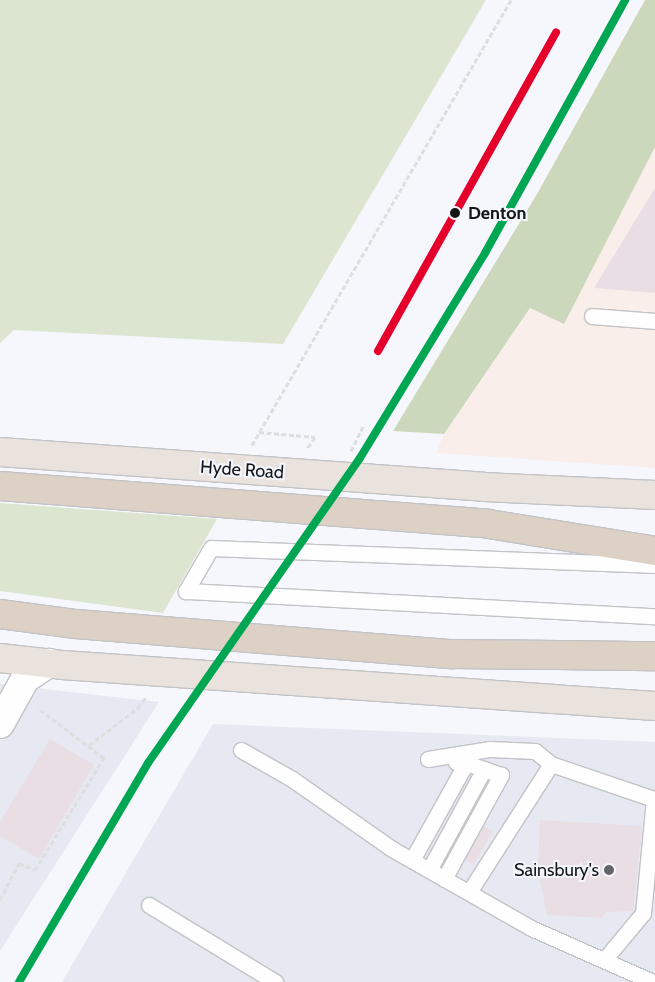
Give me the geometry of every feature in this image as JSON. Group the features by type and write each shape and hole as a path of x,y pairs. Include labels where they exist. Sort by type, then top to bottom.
{"highway":[{"path":"0,486 489,524 655,551"},
{"path":"0,614 76,624 452,654 655,656"}],"main road":[{"name":"Hyde Road","path":"0,452 484,487 655,495"},
{"path":"0,658 55,664 655,706"}],"street":[{"path":"0,724 25,679 55,664"}],"lane":[{"path":"592,316 655,321"},
{"path":"655,565 211,548 186,591 655,616"},
{"path":"444,879 501,775 466,763 428,759 490,749 535,751 551,764 654,799 644,913 604,960"},
{"path":"241,750 292,779 412,860 531,928 653,982"},
{"path":"412,860 466,763"},
{"path":"469,892 551,764"},
{"path":"429,870 484,769"},
{"path":"149,904 275,982"}],"path":[{"path":"237,470 510,0"},
{"path":"350,452 363,426"},
{"path":"259,432 315,437"},
{"path":"0,900 19,863 35,870 104,758 34,705"},
{"path":"89,745 138,708"}],"shaded area":[{"path":"655,147 655,468 436,453 444,434 530,308 564,323"},
{"path":"0,684 159,702 0,951"},
{"path":"213,724 655,742 655,982 62,982"}],"green space":[{"path":"0,0 486,0 283,344 14,330 0,343"},
{"path":"645,0 655,0 655,147 564,324 530,308 444,434 393,431 537,194"},
{"path":"0,503 217,519 163,613 0,591"}],"building":[{"path":"655,188 655,293 594,288"},
{"path":"50,739 94,765 39,859 0,836 0,822"},
{"path":"540,820 642,826 633,911 606,912 602,918 547,915 538,871"},
{"path":"484,826 493,832 473,865 465,860"}],"transit line":[{"path":"19,982 148,763 360,458 485,253 625,0"},
{"path":"378,351 556,32"}],"place":[{"name":"Denton","path":"455,213"},
{"name":"Sainsbury's","path":"609,870"}]}
